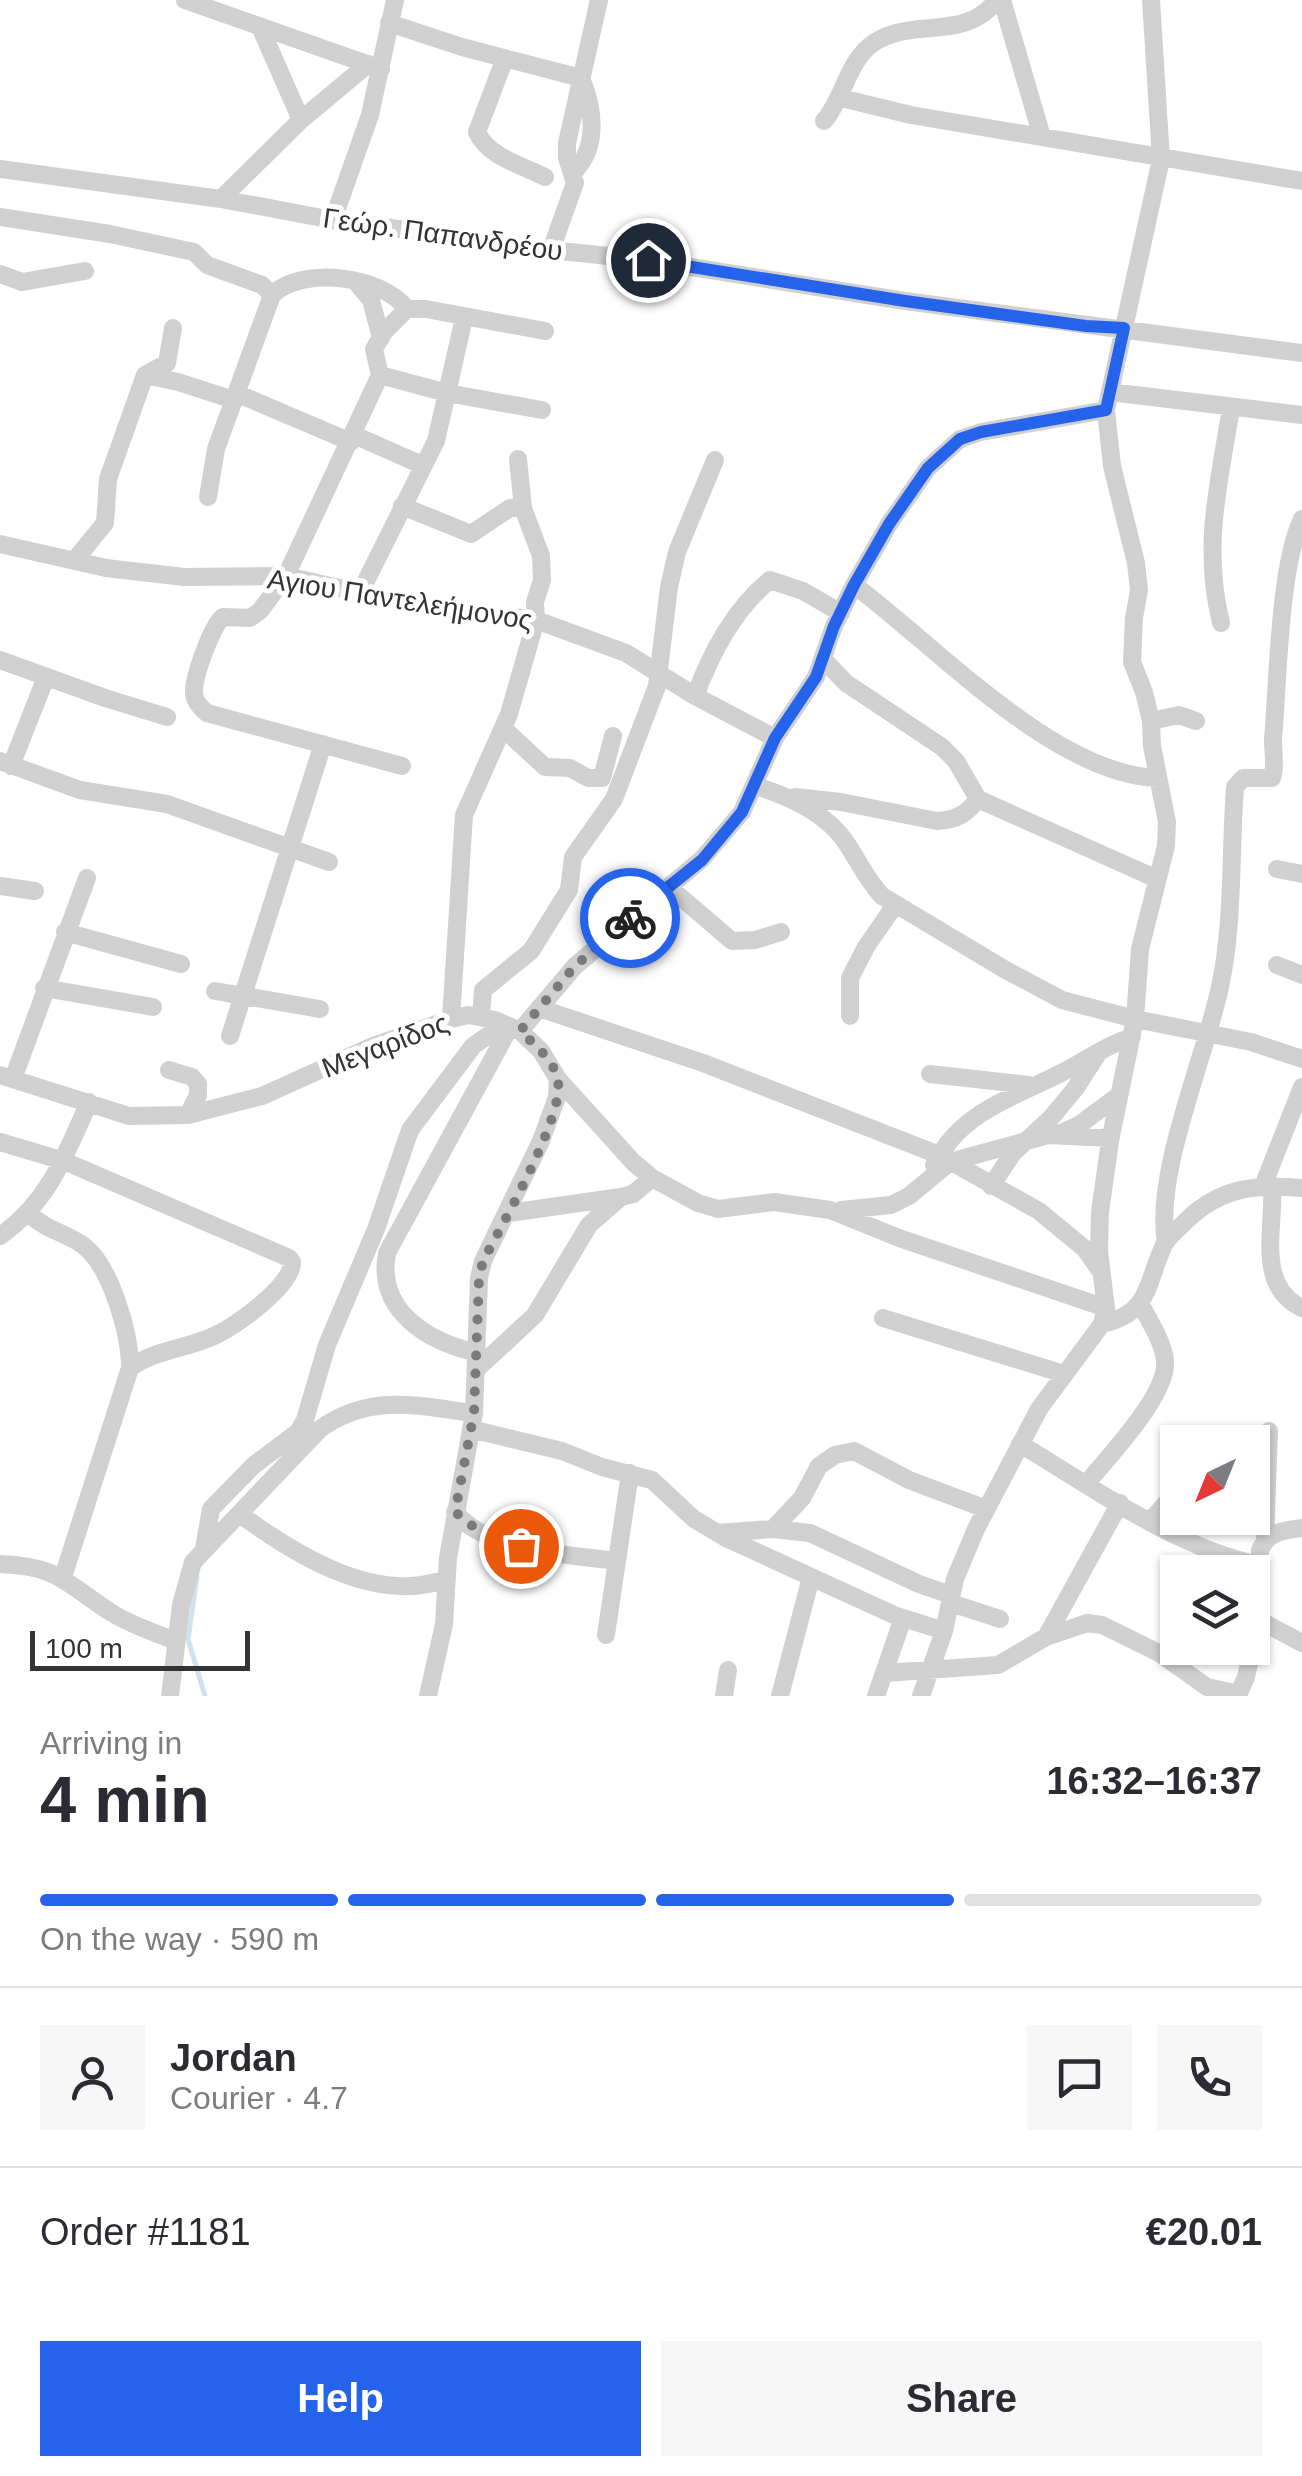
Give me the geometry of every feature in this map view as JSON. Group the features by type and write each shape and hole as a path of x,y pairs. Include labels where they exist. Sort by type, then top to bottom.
{"street":[{"path":"185,0 374,67"},
{"path":"333,220 365,130 374,67 395,0"},
{"path":"551,250 573,192 567,143 600,0"},
{"path":"824,121 840,98 854,66 872,44 888,36 966,25 999,0"},
{"path":"999,0 1042,137"},
{"path":"921,1696 944,1631 962,1561 986,1509 1020,1444 1104,1316 1100,1212 1110,1138 1134,1028 1140,949 1166,846 1151,721 1132,662 1139,590 1136,562 1112,466 1108,401 1158,187 1161,159 1151,0"},
{"path":"389,24 581,78"},
{"path":"261,29 301,120"},
{"path":"505,58 477,132 479,138 496,153 545,177"},
{"path":"221,199 301,120 374,67"},
{"path":"840,98 911,115 1302,180"},
{"name":"Γεώρ. Παπανδρέου","path":"0,169 221,199 333,220 648,260 905,301 1302,353"},
{"path":"0,217 194,252 207,265 262,286 272,295"},
{"path":"0,274 22,282 85,271"},
{"path":"208,497 216,449 272,295 294,281 320,278 356,282 388,291 407,308 426,308 546,331"},
{"path":"356,282 371,300 380,338"},
{"path":"402,766 207,713 198,706 194,693 218,620 250,618 260,611 286,576 380,375 374,358 380,338 407,308"},
{"path":"360,593 436,441 464,318"},
{"path":"145,375 162,369 166,363 173,328"},
{"path":"145,375 235,396 422,465"},
{"path":"74,561 104,523 108,479 145,375"},
{"path":"380,375 447,393 542,410"},
{"path":"478,1360 408,1322 395,1304 384,1269 387,1252 515,1029 540,1008 575,966 670,888 725,835 756,786 775,738 816,677 854,585 908,494 946,448 960,439 1108,401 1302,416"},
{"path":"1221,623 1210,555 1230,408"},
{"path":"452,1019 464,815 503,728 536,620 535,602 542,580 541,556 522,508 518,459"},
{"path":"481,1016 483,990 531,951 569,890 573,857 614,800 653,699 677,552 715,460"},
{"path":"402,506 470,534 510,508 522,508"},
{"path":"1166,1242 1164,1211 1171,1166 1209,1033 1227,944 1235,787 1243,778 1272,778 1275,773 1273,743 1288,579 1302,519"},
{"name":"Αγιου Παντελεήμονος","path":"0,544 74,561 184,578 286,576 398,602 536,620 626,653 694,696 775,738"},
{"path":"694,696 725,634 756,592 770,580 803,591 840,612"},
{"path":"854,585 992,698 1043,732 1100,765 1137,777 1157,778"},
{"path":"823,659 846,683 942,747 956,761 978,799 1157,879"},
{"path":"0,660 167,716"},
{"path":"46,677 5,764 80,790 167,804 329,862"},
{"path":"1151,721 1180,715 1196,720"},
{"path":"503,728 546,766 570,768 595,780 605,772 613,736"},
{"path":"230,1036 323,744"},
{"path":"766,766 785,796"},
{"path":"756,786 785,796 830,824 846,841 872,885 895,905 1062,1000 1134,1028 1209,1033 1302,1059"},
{"path":"785,796 841,802 937,821 961,816 978,799"},
{"path":"1277,870 1302,874"},
{"path":"7,1078 87,878"},
{"path":"0,886 35,891"},
{"path":"670,888 732,941 754,940 780,932"},
{"path":"850,1016 850,978 895,905"},
{"path":"65,932 181,964"},
{"path":"1277,966 1302,975"},
{"path":"44,988 153,1007"},
{"path":"215,991 320,1009"},
{"path":"540,1008 702,1063 944,1159 1052,1221 1085,1249 1102,1273"},
{"name":"Μεγαρίδος","path":"7,1078 129,1116 188,1115 262,1096 374,1046 452,1019 481,1016 515,1029 541,1052 558,1079 613,1143 652,1178 698,1203 718,1209 774,1202 830,1210"},
{"path":"830,1210 891,1205 909,1196 944,1159 957,1130 969,1120 1134,1028"},
{"path":"204,1548 210,1509 254,1465 298,1432 304,1420 326,1345 376,1228 410,1130 473,1046 490,1034 515,1029"},
{"path":"992,1186 1013,1152 1030,1140 1074,1090 1100,1050"},
{"path":"169,1070 192,1077 198,1084 198,1096 188,1115"},
{"path":"930,1074 1034,1086"},
{"path":"428,1696 444,1624 448,1558 472,1421 478,1360 479,1278 483,1261 554,1112 558,1079"},
{"path":"1302,1087 1268,1186 1270,1267 1281,1293 1302,1308"},
{"path":"944,1159 1059,1134 1118,1096"},
{"path":"0,1236 30,1214 64,1161 88,1102"},
{"path":"1059,1134 1110,1138"},
{"path":"0,1142 64,1161 292,1262 290,1275 270,1296 218,1335 143,1357 130,1368"},
{"path":"508,1213 621,1198 633,1194 652,1178"},
{"path":"830,1210 1120,1320 1140,1303 1166,1242 1195,1212 1222,1194 1268,1186 1302,1188"},
{"path":"478,1360 535,1314 589,1225 621,1198"},
{"path":"30,1214 52,1230 81,1243 101,1267 129,1340 130,1368 63,1577"},
{"path":"1087,1483 1152,1399 1164,1374 1165,1360 1158,1338 1140,1303"},
{"path":"883,1318 1064,1374"},
{"path":"170,1696 188,1576 204,1548 241,1515 320,1429 339,1415 380,1404 472,1421 602,1467 652,1480 694,1519 716,1533 903,1618 944,1631"},
{"path":"1020,1444 1120,1503 1222,1555"},
{"path":"773,1528 802,1498 819,1466 835,1455 854,1451 908,1480 986,1509"},
{"path":"606,1636 630,1473"},
{"path":"1046,1636 1120,1503"},
{"path":"1151,1520 1160,1510"},
{"path":"455,1512 470,1527 498,1541 617,1562"},
{"path":"241,1515 313,1560 354,1576 417,1587 446,1578"},
{"path":"716,1533 773,1528 830,1540 886,1570 1000,1619"},
{"path":"1265,1539 1302,1528"},
{"path":"1261,1555 1265,1535"},
{"path":"0,1564 36,1568 63,1577 115,1615 176,1641"},
{"path":"780,1696 811,1577"},
{"path":"403,1586 429,1600 444,1624"},
{"path":"876,1696 903,1618"},
{"path":"885,1673 998,1665 1046,1636 1088,1623 1102,1625 1160,1653 1208,1687 1239,1695 1247,1665"},
{"path":"1270,1626 1302,1643"},
{"path":"724,1696 728,1670"}],"waterway":[{"path":"197,1577 188,1639 205,1696"}],"way so far":[{"path":"521,1546 484,1535 455,1512 474,1413 478,1368 476,1292 483,1261 542,1141 557,1097 558,1079 550,1064 520,1031 575,966 630,918"}],"route":[{"path":"630,918 702,860 742,812 775,738 816,677 854,585 889,524 928,468 946,448 981,432 1106,410 1124,328 905,301 648,260"}]}
